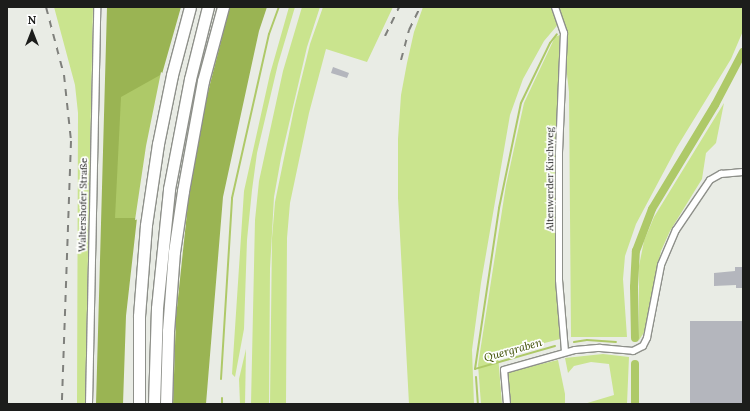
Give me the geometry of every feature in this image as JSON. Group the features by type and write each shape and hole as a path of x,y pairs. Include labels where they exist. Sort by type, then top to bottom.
{"highway":[{"path":"139,404 139,316 148,211 169,90 190,7"},
{"path":"154,404 157,308 169,189 190,79 208,7"},
{"path":"166,404 168,331 174,252 182,191 203,81 223,7"}],"street":[{"name":"Waltershofer Straße","path":"89,404 97,7"},
{"name":"Altenwerder Kirchweg","path":"555,7 564,33 559,154 559,257 565,352"},
{"path":"507,404 504,370 565,352 591,348 633,350 643,346 647,338 661,265 676,230 710,180 721,174 743,172"}],"shaded area":[{"path":"54,7 93,7 85,404 77,404 78,113 75,85"},
{"path":"107,7 181,7 162,74 116,218 137,218 126,316 123,404 96,404"},
{"path":"230,7 267,7 259,31 223,197 206,404 173,404 176,317 195,151 210,84"},
{"path":"289,7 295,7 278,64 257,153 247,240 244,329 235,377 232,374 244,191 270,74"},
{"path":"302,7 320,7 307,47 281,158 274,197 270,269 269,404 251,404 255,220 259,181 283,71"},
{"path":"323,7 393,7 367,62 326,49 309,113 290,203 287,238 286,404 270,404 272,238 275,202 294,109 310,44"},
{"path":"423,7 743,7 743,31 731,59 677,147 636,224 625,256 623,279 627,337 571,337 569,92 561,21 544,41 523,79 510,115 481,283 472,350 474,404 409,404 398,198 398,139 401,95 407,63 414,32"},
{"path":"560,35 558,89 560,339 498,355 502,404 481,404 478,365 506,185 524,103 555,37"},
{"path":"162,74 137,218 115,218 121,97"},
{"path":"724,103 716,143 706,153 702,179 670,231 661,251 645,331 639,340 639,266 644,241 654,217"},
{"path":"246,349 245,404 240,404 239,379"},
{"path":"603,354 629,357 627,404 584,404 614,395 609,364 591,362 574,366 568,373 565,358"},
{"path":"558,360 565,394 565,404 511,404 507,372"}],"pier":[{"path":"161,72 164,74 150,146 139,219 135,220 146,146"}],"building":[{"path":"333,67 349,73 347,78 331,73"},
{"path":"735,267 743,267 743,288 736,288 736,285 714,286 714,273 735,271"},
{"path":"690,321 743,321 743,404 690,404"}],"waterway":[{"path":"221,379 232,198 269,34 279,7"},
{"path":"555,346 475,369 499,208 521,103 550,43 557,34"},
{"path":"635,338 634,287 636,251 652,209 715,105 743,52"},
{"name":"Quergraben","path":"574,342 587,340 616,342"},
{"path":"635,364 635,404"},
{"path":"476,377 478,404"},
{"path":"222,398 222,404"}],"railway":[{"path":"46,7 64,75 71,141 62,404"},
{"path":"385,36 399,7"},
{"path":"401,60 409,30 420,7"}]}
